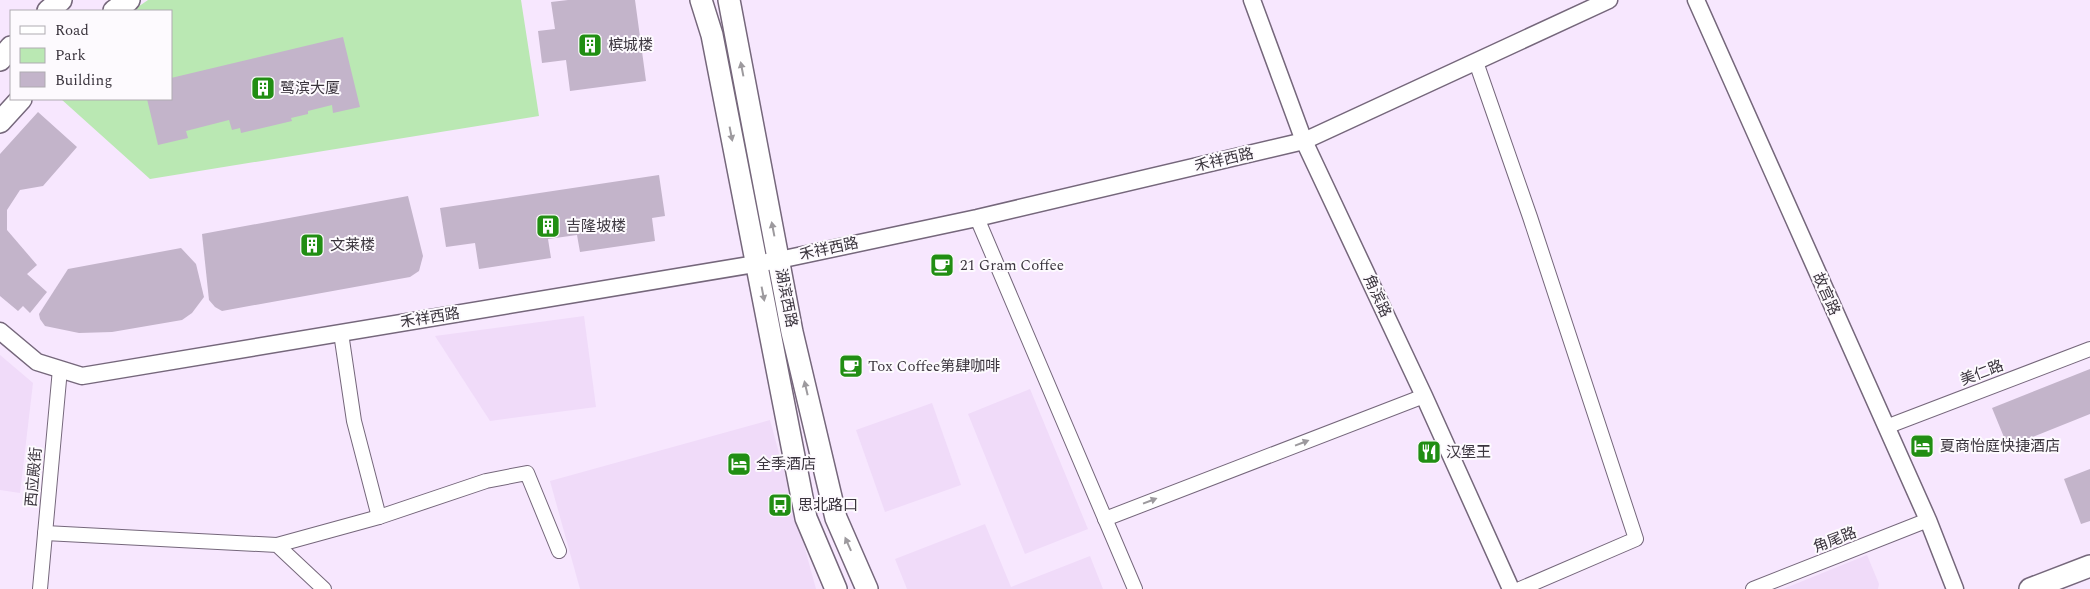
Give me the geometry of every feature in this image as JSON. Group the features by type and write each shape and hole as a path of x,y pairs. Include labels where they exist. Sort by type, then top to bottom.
{"main road":[{"path":"49,10 61,0"},
{"path":"115,10 129,0"},
{"name":"湖滨西路","path":"701,0 712,35 806,518 836,589"},
{"name":"湖滨西路","path":"729,0 792,332 836,518 868,589"},
{"path":"0,60 10,48"},
{"path":"0,122 20,100"},
{"path":"2030,589 2090,566"}],"street":[{"name":"角滨路","path":"1252,0 1304,141 1424,396 1511,589"},
{"name":"禾祥西路","path":"0,331 37,362 82,376 779,260 977,218 1304,141 1609,0"},
{"name":"故宫路","path":"1696,0 1928,520 1955,589"},
{"path":"1476,62 1530,217 1636,540 1520,589"},
{"path":"977,218 1135,589"},
{"path":"340,333 354,422 379,517"},
{"name":"美仁路","path":"1886,427 2090,349"},
{"name":"西应殿街","path":"40,589 60,369"},
{"path":"1105,519 1424,396"},
{"path":"46,533 277,545 379,517 486,481 527,473 559,550"},
{"name":"角尾路","path":"1754,589 1928,520"},
{"path":"277,545 324,589"}],"shaded area":[{"path":"584,316 596,407 490,421 435,336"},
{"path":"0,355 33,383 20,493 0,490"},
{"path":"1030,389 1088,529 1025,554 968,414"},
{"path":"932,403 961,485 885,512 856,430"},
{"path":"770,420 816,589 580,589 550,481"},
{"path":"985,524 1011,587 1090,556 1103,589 907,589 895,559"},
{"path":"1867,555 1879,584 1878,589 1783,589"}],"green space":[{"path":"148,0 521,0 539,116 150,179 62,100 172,100 172,10 133,10"}],"building":[{"name":"槟城楼","path":"568,0 635,0 646,81 570,91 566,60 542,63 538,31 555,29 551,2"},
{"name":"鹭滨大厦","path":"343,37 360,107 333,113 332,105 308,111 308,114 291,118 292,121 241,133 240,128 232,130 229,120 186,131 188,138 158,145 147,100 172,100 172,78"},
{"path":"38,112 77,147 43,186 20,190 7,210 7,230 37,265 27,274 47,292 30,313 23,306 18,311 0,296 0,154"},
{"name":"吉隆坡楼","path":"659,175 665,216 652,218 655,241 580,252 577,235 548,239 551,258 479,269 475,243 446,247 440,208"},
{"name":"文莱楼","path":"408,196 423,256 419,271 410,277 222,311 209,300 202,234"},
{"path":"181,248 196,264 204,297 192,313 182,320 112,332 79,333 45,326 40,319 39,314 68,269"},
{"path":"2090,369 2090,414 2008,447 1992,408"},
{"path":"2090,469 2090,521 2081,524 2064,479"}],"place":[{"name":"槟城楼","path":"590,45"},
{"name":"鹭滨大厦","path":"263,88"},
{"name":"吉隆坡楼","path":"548,226"},
{"name":"文莱楼","path":"312,245"},
{"name":"21 Gram Coffee","path":"942,265"},
{"name":"Tox Coffee第肆咖啡","path":"851,366"},
{"name":"夏商怡庭快捷酒店","path":"1922,446"},
{"name":"汉堡王","path":"1429,452"},
{"name":"全季酒店","path":"739,464"},
{"name":"思北路口","path":"780,505"}]}
